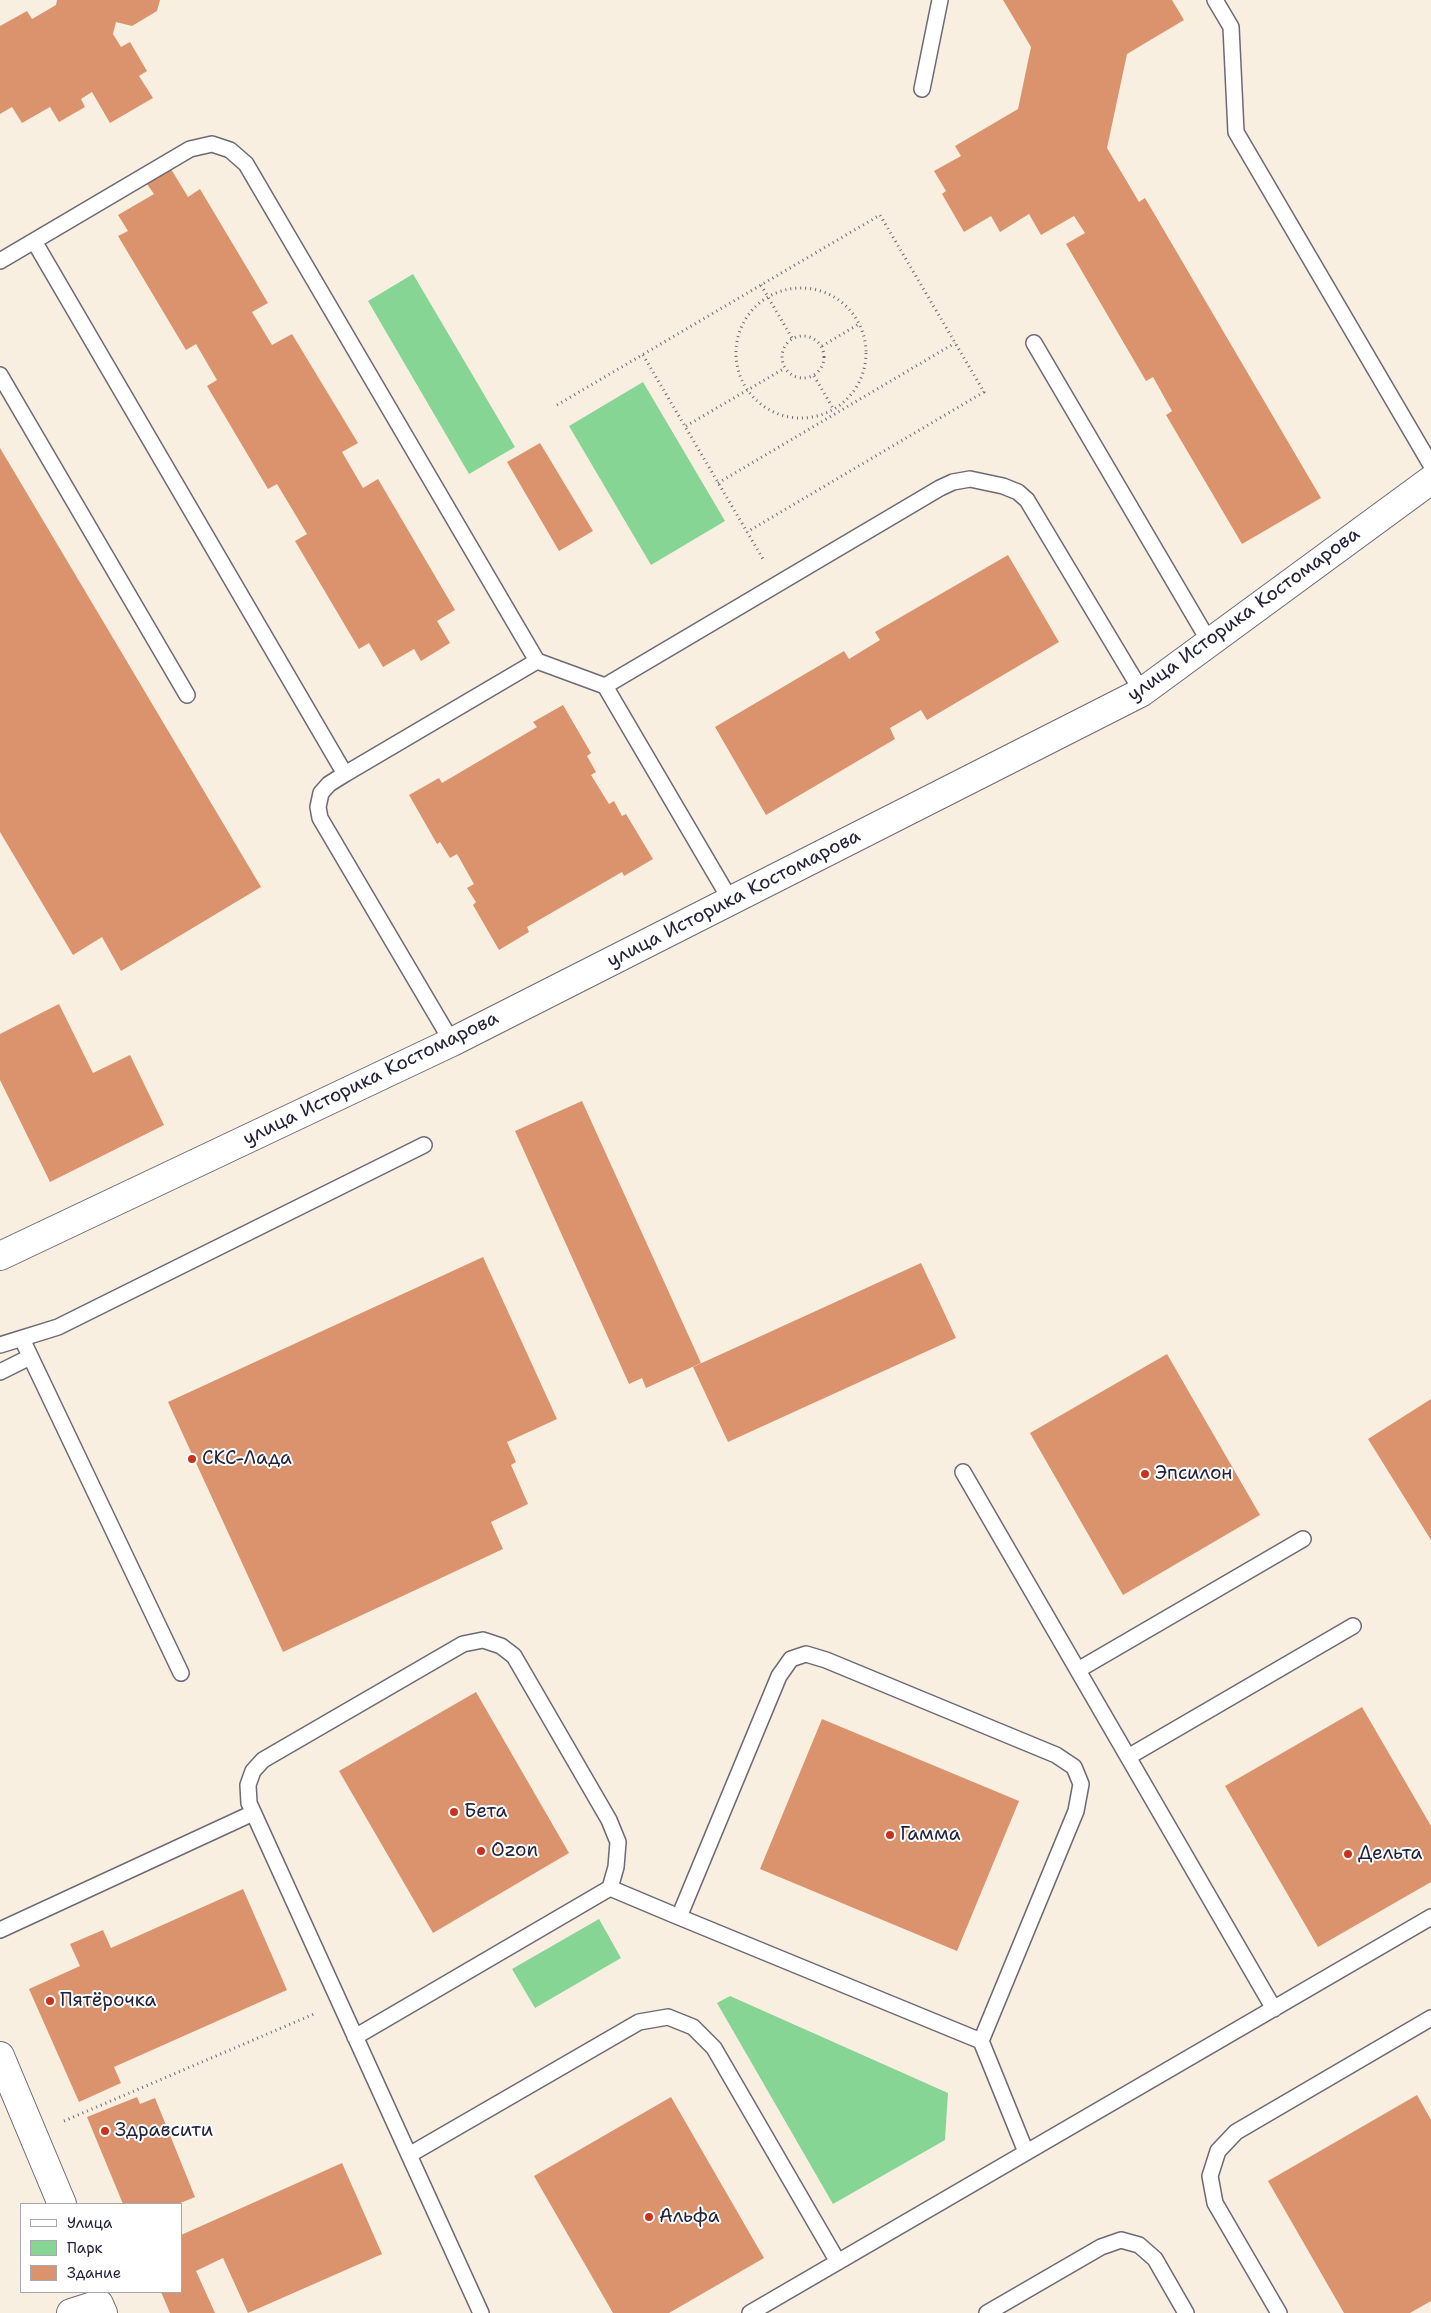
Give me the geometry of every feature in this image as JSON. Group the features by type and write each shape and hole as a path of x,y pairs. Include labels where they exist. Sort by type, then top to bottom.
{"street":[{"name":"улица Историка Костомарова","path":"0,1256 452,1042 1142,692 1431,480"},
{"path":"0,2056 62,2203"},
{"path":"71,2313 99,2303"}],"lane":[{"path":"922,89 940,0"},
{"path":"1215,0 1231,27 1236,132 1431,465"},
{"path":"0,261 190,149 212,144 230,150 246,164 537,661 605,686 731,901"},
{"path":"34,242 346,774"},
{"path":"1034,343 1210,642"},
{"path":"0,375 188,695"},
{"path":"605,686 947,485 970,479 1003,486 1018,492 1028,500 1142,692"},
{"path":"452,1042 320,818 318,807 321,793 328,784 537,661"},
{"path":"0,1345 58,1328 424,1145"},
{"path":"22,1340 181,1674"},
{"path":"0,1372 30,1357"},
{"path":"963,1472 1274,2009"},
{"path":"1078,1670 1303,1539"},
{"path":"1128,1757 1354,1626"},
{"path":"355,2037 610,1888 616,1867 618,1842 609,1820 514,1656 501,1646 483,1640 463,1644 263,1760 253,1771 248,1785 249,1803 253,1813 340,2002 355,2037 481,2313"},
{"path":"679,1917 779,1676 791,1659 806,1654 826,1660 1056,1755 1074,1768 1081,1784 1076,1811 981,2041 1026,2152"},
{"path":"0,1930 253,1813"},
{"path":"610,1888 981,2041"},
{"path":"750,2313 770,2308 838,2262 1431,1917"},
{"path":"409,2155 639,2022 668,2017 693,2026 714,2048 838,2262"},
{"path":"1279,2313 1215,2202 1210,2176 1218,2151 1236,2132 1431,2018"},
{"path":"987,2313 1101,2247 1121,2240 1139,2245 1155,2259 1186,2313"}],"path":[{"path":"557,405 880,215 984,392 747,532"},
{"path":"762,285 792,338"},
{"path":"807,288 827,294 845,304 859,324 865,339 866,360 863,373 850,397 835,412 795,419 775,413 758,402 748,390 737,368 736,347 742,327 749,316 768,297 788,290 807,288"},
{"path":"822,346 859,324"},
{"path":"803,335 814,338 822,346 825,357 822,368 814,376 804,379 798,378 785,368 782,357 784,346 792,338 803,335"},
{"path":"718,483 835,412 955,343"},
{"path":"643,355 778,584"},
{"path":"686,426 785,368"},
{"path":"814,376 835,412"},
{"path":"33,2134 340,2002"}],"green space":[{"path":"413,274 515,447 469,474 368,301"},
{"path":"643,382 725,521 651,565 569,426"},
{"path":"599,1919 621,1958 535,2008 512,1969"},
{"path":"730,1996 948,2093 945,2140 833,2204 717,2003"}],"building":[{"path":"57,0 160,0 157,11 132,26 116,22 113,34 121,47 130,42 147,71 139,76 153,98 110,123 92,92 81,99 85,107 59,122 50,107 22,123 12,107 0,114 0,26 27,11 32,19 56,5"},
{"path":"1003,0 1172,0 1184,20 1127,54 1107,148 1139,202 1145,198 1321,498 1242,544 1166,415 1172,411 1153,377 1146,381 1066,244 1085,233 1074,216 1041,235 1029,214 1000,232 991,216 964,232 942,194 946,191 934,171 961,156 955,146 1018,109 1031,47"},
{"path":"171,169 188,197 200,189 268,303 252,312 272,345 292,334 358,443 342,452 363,488 378,479 455,610 437,621 450,643 421,661 414,649 383,667 369,643 359,649 295,541 307,534 277,484 268,489 207,386 217,380 196,344 186,350 118,236 128,231 118,215 154,194 147,184"},
{"path":"540,443 593,531 559,551 507,462"},
{"path":"0,448 261,887 121,971 102,937 73,955 0,832"},
{"path":"1008,555 1059,642 927,720 921,710 890,728 895,739 766,815 715,727 844,651 849,659 880,640 875,632"},
{"path":"563,705 591,753 587,756 596,772 591,775 609,804 614,801 622,816 626,814 653,859 624,876 622,872 527,927 529,932 499,950 473,905 476,902 467,888 474,884 457,854 450,858 440,842 437,844 409,795 439,778 442,783 537,727 533,722"},
{"path":"59,1004 93,1073 130,1055 164,1125 50,1182 0,1080 0,1034"},
{"path":"582,1101 701,1363 646,1388 642,1378 629,1384 515,1131"},
{"path":"483,1257 557,1419 507,1442 516,1462 511,1465 528,1504 491,1522 503,1549 283,1652 168,1402"},
{"path":"921,1263 956,1338 728,1442 693,1367"},
{"name":"Эпсилон","path":"1167,1354 1260,1515 1123,1595 1030,1433"},
{"path":"1431,1399 1431,1540 1368,1439"},
{"name":"Бета","path":"476,1692 569,1853 433,1933 339,1771"},
{"name":"Дельта","path":"1362,1707 1431,1826 1431,1882 1318,1947 1225,1786"},
{"name":"Гамма","path":"822,1719 1019,1801 957,1951 760,1869"},
{"path":"243,1889 287,1990 114,2067 121,2083 79,2102 29,1989 80,1966 70,1944 103,1930 111,1948"},
{"path":"1417,2095 1431,2120 1431,2301 1410,2313 1344,2313 1268,2181"},
{"path":"137,2097 140,2104 155,2098 195,2197 180,2203 123,2203 87,2117"},
{"name":"Альфа","path":"671,2097 764,2258 669,2313 613,2313 534,2176"},
{"path":"342,2163 382,2254 248,2313 223,2258 196,2271 215,2313 170,2313 161,2293 182,2293 182,2235"}],"place":[{"name":"СКС-Лада","path":"192,1459"},
{"name":"Эпсилон","path":"1145,1474"},
{"name":"Бета","path":"454,1812"},
{"name":"Гамма","path":"890,1835"},
{"name":"Ozon","path":"481,1851"},
{"name":"Дельта","path":"1348,1854"},
{"name":"Пятёрочка","path":"50,2001"},
{"name":"Здравсити","path":"105,2131"},
{"name":"Альфа","path":"649,2217"}]}
